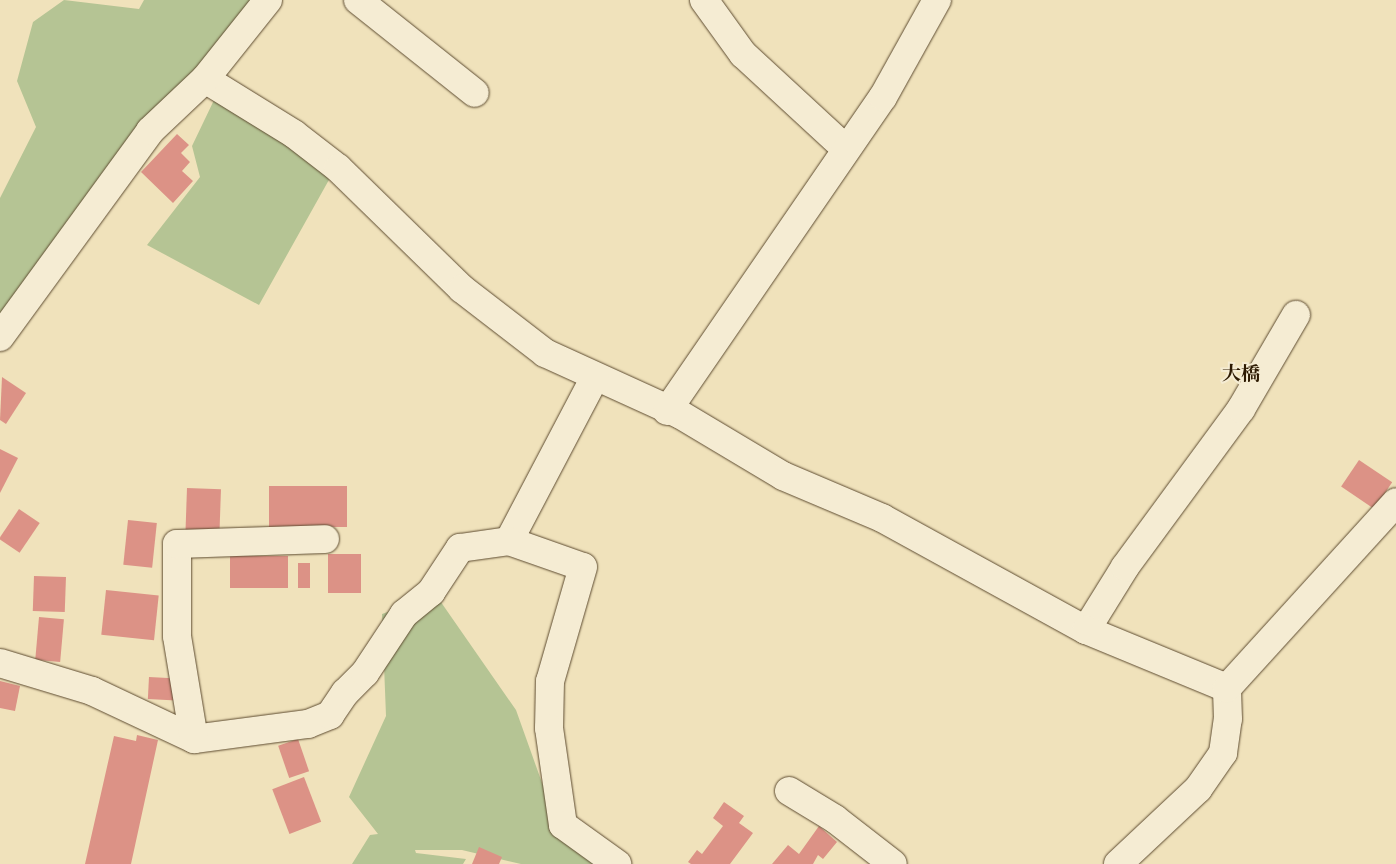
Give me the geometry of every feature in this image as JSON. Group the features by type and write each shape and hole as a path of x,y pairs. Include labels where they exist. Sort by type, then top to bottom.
{"street":[{"path":"0,337 150,131 205,79 268,0"},
{"path":"358,0 475,93"},
{"path":"704,0 744,54 845,148"},
{"path":"667,410 845,148 883,97 936,0"},
{"path":"205,79 294,134 338,168 490,313 545,353 681,415 783,476 882,518 1086,630 1227,688"},
{"path":"1086,630 1125,568 1241,409 1296,315"},
{"path":"509,541 595,376"},
{"path":"1118,864 1198,789 1222,753 1228,720 1227,688 1396,502"},
{"path":"194,739 176,636 177,544 325,539"},
{"path":"0,664 92,691 194,739 308,724 330,715 345,693 365,673 404,614 431,592 460,548 509,541 583,567 550,681 549,728 563,825 617,864"},
{"path":"789,791 835,819 893,864"}],"green space":[{"path":"64,0 139,9 144,0 252,0 0,320 0,198 36,127 17,81 33,22"},
{"path":"215,98 303,152 330,178 259,305 147,245 200,177 192,146"},
{"path":"436,595 516,710 561,836 616,864 521,864 462,850 415,850 416,853 466,859 463,864 352,864 370,835 378,834 349,797 386,716 382,614"}],"building":[{"path":"177,134 189,145 181,153 190,162 182,171 193,181 173,203 141,172"},
{"path":"2,377 26,393 6,424 0,420"},
{"path":"0,449 18,458 0,493"},
{"path":"1359,460 1392,482 1374,509 1341,487"},
{"path":"269,486 347,486 347,527 269,527"},
{"path":"187,488 221,489 219,533 185,532"},
{"path":"19,509 40,523 20,553 0,540"},
{"path":"128,520 157,523 152,568 123,565"},
{"path":"328,554 361,554 361,593 328,593"},
{"path":"230,556 288,556 288,588 230,588"},
{"path":"298,563 310,563 310,588 298,588"},
{"path":"34,576 66,577 65,612 33,611"},
{"path":"106,590 159,596 154,640 101,635"},
{"path":"39,617 64,619 60,662 35,660"},
{"path":"149,677 182,679 181,701 148,699"},
{"path":"0,681 20,686 15,711 0,708"},
{"path":"137,735 158,740 131,864 85,864 114,736 136,741"},
{"path":"298,739 309,771 289,778 278,746"},
{"path":"304,777 321,822 289,834 272,789"},
{"path":"724,802 744,816 739,823 753,833 730,864 691,864 688,862 697,850 702,854 723,826 713,818"},
{"path":"819,826 837,842 823,859 818,855 813,864 772,864 788,845 799,854"},
{"path":"479,847 502,857 499,864 472,864"}],"district":[{"name":"大橋","path":"1241,375"}]}
